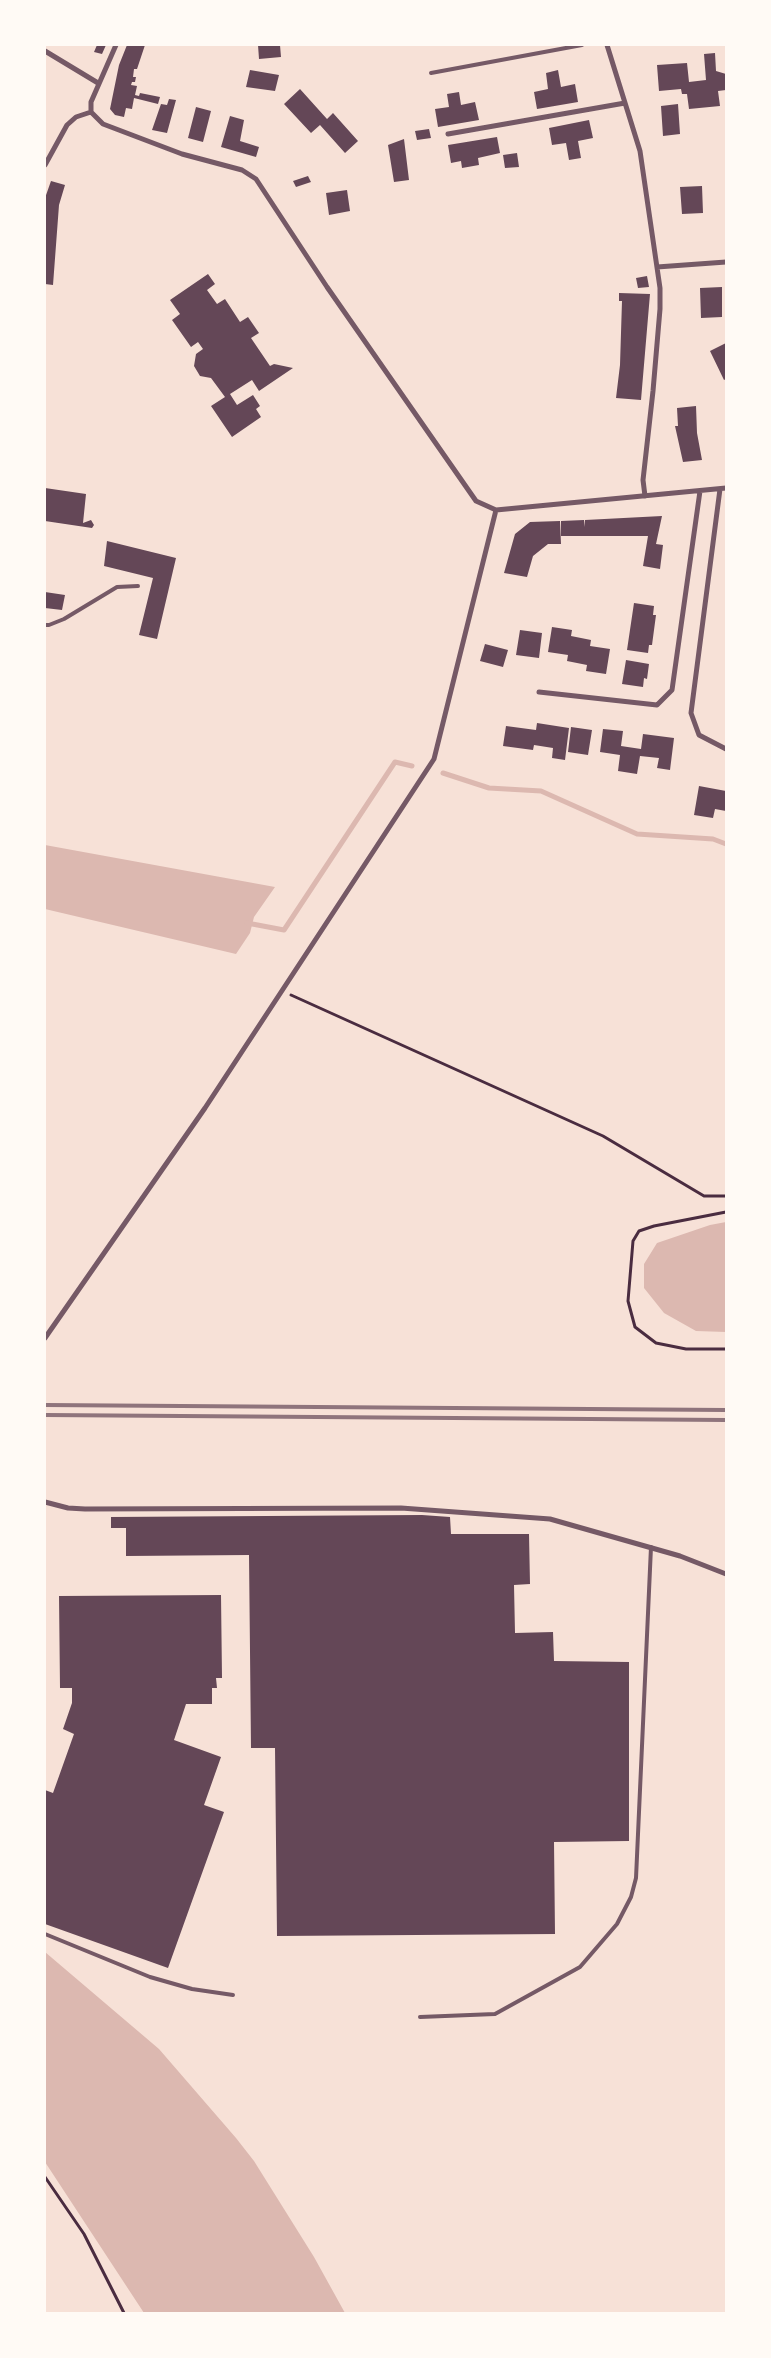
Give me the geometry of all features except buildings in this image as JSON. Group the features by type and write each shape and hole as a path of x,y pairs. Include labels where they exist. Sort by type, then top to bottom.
{"street":[{"path":"116,45 98,83 91,102 91,112 102,124 182,154 242,170 256,179 327,287 476,501 496,510 723,489 691,713 700,735 726,749"},
{"path":"607,45 640,151 657,267 660,309 643,480 646,496"},
{"path":"45,51 98,83"},
{"path":"448,134 625,103"},
{"path":"45,165 67,125 76,117 91,112"},
{"path":"657,267 726,262"},
{"path":"539,692 657,705 672,690 700,491"},
{"path":"45,1338 283,992 434,759 496,510"},
{"path":"45,1502 68,1508 85,1509 401,1508 550,1519 651,1546 726,1574"}],"lane":[{"path":"431,73 582,45"},
{"path":"45,625 64,619 117,587 138,586"},
{"path":"420,2017 495,2014 580,1967 617,1924 631,1897 636,1878 651,1546"},
{"path":"45,1934 150,1977 192,1989 233,1994"}],"path":[{"path":"283,992 603,1136 704,1196 726,1196"},
{"path":"726,1212 654,1226 639,1231 634,1241 628,1301 635,1327 656,1343 686,1349 726,1349"},
{"path":"45,2177 84,2234 124,2313"}],"shaded area":[{"path":"45,845 275,887 254,917 250,933 236,954 45,909"},
{"path":"726,1222 726,1332 696,1331 664,1313 644,1288 644,1264 657,1243 710,1225"},
{"path":"45,1952 159,2049 236,2138 254,2161 314,2257 345,2313 144,2313 45,2162"}],"waterway":[{"path":"247,923 284,930 395,762 412,766"},
{"path":"443,773 489,788 541,791 637,834 713,839 726,844"}],"railway":[{"path":"45,1405 726,1410"},
{"path":"45,1415 726,1420"}]}
